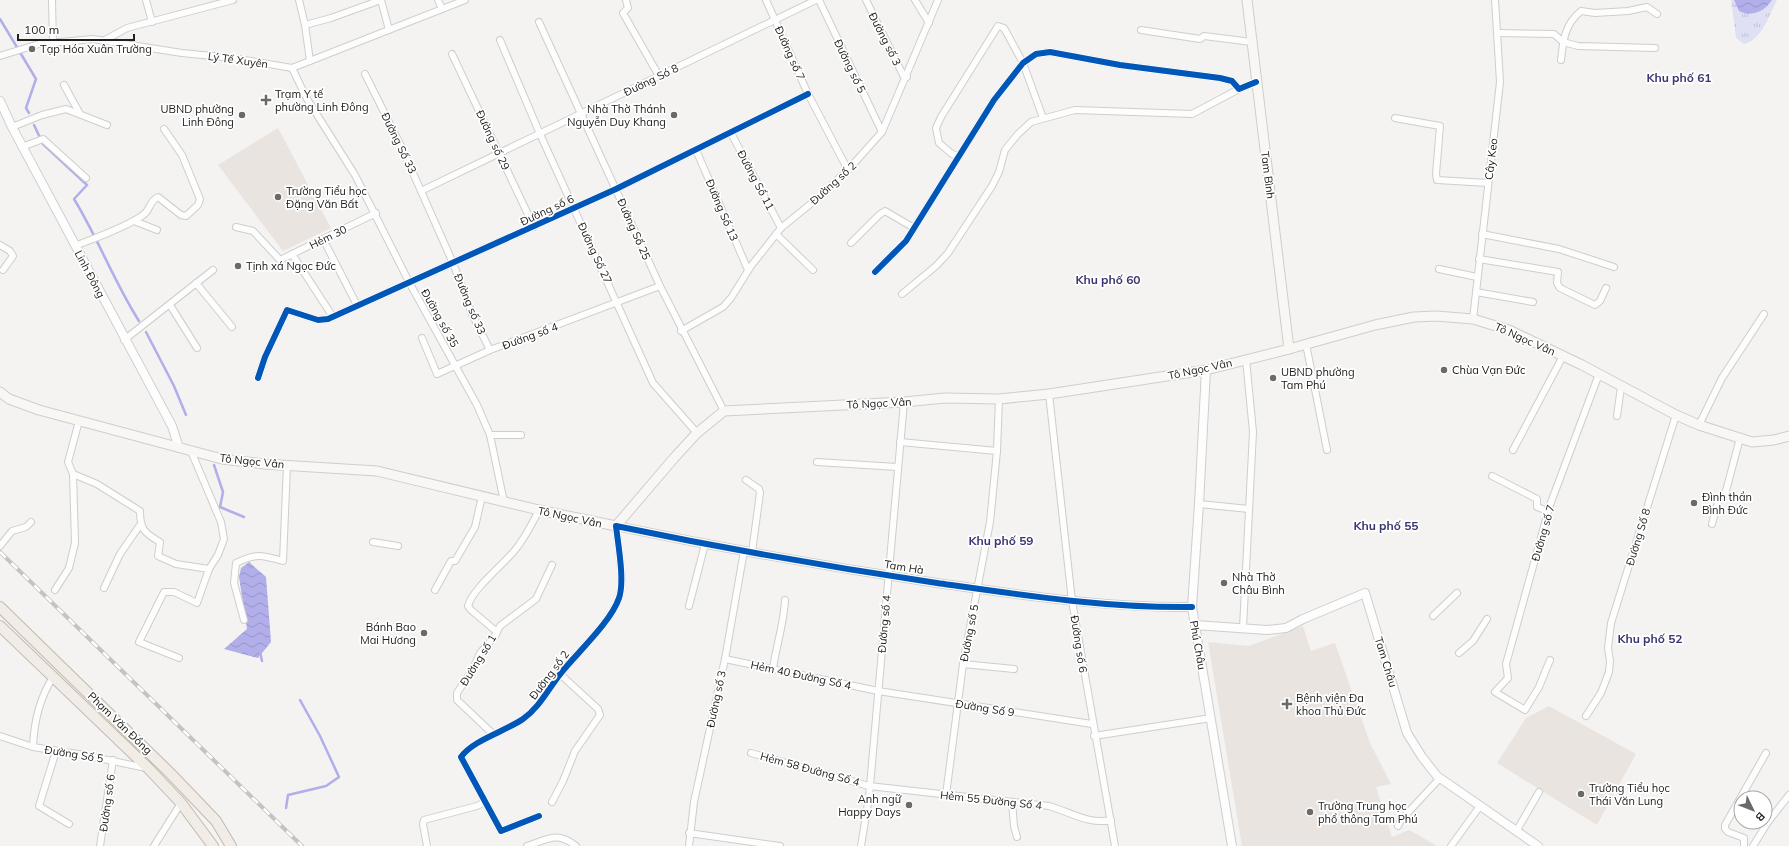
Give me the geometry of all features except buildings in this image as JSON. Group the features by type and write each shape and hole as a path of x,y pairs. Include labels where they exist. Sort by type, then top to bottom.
{"highway":[{"name":"Phạm Văn Đồng","path":"0,607 170,773 216,821 231,846"},
{"name":"Phạm Văn Đồng","path":"0,626 149,769 181,803 213,846"}],"main road":[{"name":"Tam Bình","path":"1246,0 1290,349"},
{"name":"Tô Ngọc Vân","path":"0,392 9,399 39,410 222,459 377,471 504,502 616,526 697,433 724,411 904,402 945,398 999,399 1049,394 1206,370 1290,349 1375,325 1414,317 1436,316 1473,319 1509,330 1599,374 1676,415 1699,425 1752,442 1774,440 1789,436"}],"street":[{"path":"52,0 54,43"},
{"path":"146,0 152,22"},
{"path":"105,40 127,28 233,0"},
{"path":"299,0 305,25 310,61"},
{"path":"305,25 331,18 381,0 389,30"},
{"path":"438,0 442,9"},
{"name":"Lý Tế Xuyên","path":"0,56 40,44 105,40 292,68 465,0"},
{"path":"626,0 628,8 623,13 659,76"},
{"name":"Đường số 7","path":"766,0 808,94 848,170"},
{"name":"Đường Só 8","path":"421,191 818,0"},
{"name":"Đường số 5","path":"818,0 882,132"},
{"name":"Đường số 3","path":"866,0 903,75 907,77"},
{"path":"915,0 929,23"},
{"name":"Đường số 2","path":"682,331 723,307 731,298 748,270 780,228 819,197 848,170 882,132 907,77 938,0"},
{"name":"Cây Keo","path":"1473,319 1500,82 1495,0"},
{"path":"1561,60 1565,32 1570,22 1581,11 1595,13 1628,11 1647,6 1657,14"},
{"name":"Đường Số 25","path":"539,22 660,286 724,411"},
{"path":"959,156 952,154 939,143 936,128 941,117 998,26 1004,28 1023,63 1043,118"},
{"path":"1141,30 1200,39 1204,36 1252,42"},
{"path":"1498,33 1554,34 1563,42 1578,46 1655,48"},
{"name":"Đường Số 27","path":"500,40 540,134 653,383 697,433"},
{"path":"875,272 906,241 994,100 1023,63 1036,54 1050,52 1120,65 1220,78 1232,81 1240,89"},
{"name":"Đường số 29","path":"452,54 534,227"},
{"name":"Đường số 35","path":"292,68 308,99 355,175 376,213 409,282 477,405 490,435 504,502"},
{"name":"Đường Số 33","path":"364,74 421,191"},
{"path":"902,294 936,266 959,238 992,186 999,172 1006,150 1018,134 1031,122 1075,110 1192,114 1256,82"},
{"path":"64,85 80,114"},
{"name":"Đường số 6","path":"258,378 265,358 287,310 318,320 333,316 616,189 730,134 808,94"},
{"name":"Linh Đông","path":"0,102 22,147 124,340 172,426 179,448"},
{"path":"12,127 42,115 66,109 107,125"},
{"path":"1395,118 1440,126 1436,174 1437,180 1488,183"},
{"path":"75,246 134,221 146,214 152,199 158,197 181,216 186,216 198,205 200,199 182,155 164,129"},
{"name":"Đường Số 11","path":"730,134 780,228"},
{"path":"22,147 41,140 86,178"},
{"name":"Đường Số 13","path":"696,150 748,270"},
{"name":"Đường số 33","path":"421,191 453,263 472,314 490,350"},
{"path":"851,243 885,211 914,228"},
{"name":"Hẻm 30","path":"236,227 253,231 280,260 376,213"},
{"path":"134,221 157,230"},
{"path":"776,234 813,270"},
{"path":"1482,234 1559,249 1614,267"},
{"path":"323,239 358,305"},
{"path":"0,245 10,251 13,256 3,270"},
{"path":"292,254 333,316"},
{"path":"1479,259 1558,272 1557,283 1560,288 1595,305 1600,301 1606,288"},
{"path":"124,340 213,270"},
{"path":"1439,270 1477,276"},
{"path":"196,283 232,327"},
{"name":"Đường số 4","path":"422,338 437,374 456,367 490,350 660,286"},
{"path":"1476,292 1533,302"},
{"path":"170,305 197,348"},
{"path":"1699,425 1722,378 1764,314"},
{"path":"1306,344 1327,450"},
{"path":"1513,450 1563,356"},
{"path":"1243,628 1253,432 1246,359"},
{"name":"Phú Châu","path":"1206,370 1192,607 1232,846"},
{"name":"Đường số 7","path":"1550,660 1539,687 1525,710 1495,692 1508,678 1506,664 1548,511 1599,374"},
{"path":"1617,416 1621,387"},
{"name":"Đường số 6","path":"1049,394 1072,601 1094,736 1115,846"},
{"name":"Đường số 5","path":"946,795 963,664 990,522 997,451 999,399"},
{"name":"Đường số 4","path":"861,846 869,786 904,402"},
{"name":"Đường Số 8","path":"1586,716 1601,693 1609,672 1610,661 1608,648 1611,623 1676,415"},
{"path":"55,590 69,568 75,542 73,474 68,462 79,421"},
{"path":"490,435 522,435"},
{"path":"1712,524 1718,502 1726,491 1740,438"},
{"path":"900,442 997,451"},
{"path":"179,658 139,642 164,592 174,592 197,603 209,569 218,555 224,540 221,522 191,451"},
{"path":"817,462 897,467"},
{"path":"244,620 234,583 236,563 251,556 265,556 283,561 287,465"},
{"path":"73,474 97,484 140,510 140,525 120,554 104,588"},
{"path":"1492,476 1537,499 1538,507 1548,511"},
{"name":"Đường số 3","path":"689,846 689,833 724,659 760,493 759,489 746,480"},
{"path":"435,590 451,561 455,560 472,534 482,496"},
{"path":"1199,504 1249,509"},
{"name":"Đường số 1","path":"493,734 457,700 457,693 473,669 480,653 497,632 470,610 468,606 469,602 484,583 527,535 539,510"},
{"path":"0,546 12,531 26,526 31,522"},
{"path":"140,525 149,535 160,542 158,556 176,564 209,569"},
{"name":"Đường số 2","path":"485,802 461,757 493,734 523,719 537,708 560,674 608,617 619,598 621,576 616,526"},
{"name":"Tam Hà","path":"616,526 748,552 977,589 1072,601 1144,607 1192,607"},
{"path":"373,542 398,546"},
{"path":"689,606 706,544"},
{"path":"497,632 500,626 536,599 552,565"},
{"name":"Tam Châu","path":"1195,625 1267,630 1286,628 1303,619 1365,593 1407,733 1422,757 1440,778 1538,846"},
{"path":"1433,616 1457,593"},
{"path":"773,669 776,646 781,634 785,600"},
{"path":"1459,653 1473,641 1487,619"},
{"name":"Hẻm 40 Đường Số 4","path":"724,659 878,691"},
{"path":"963,664 1014,669"},
{"path":"552,802 575,751 600,715 598,709 560,674"},
{"path":"33,747 33,729 38,708 53,677"},
{"name":"Đường Số 9","path":"878,691 1092,724"},
{"path":"1094,736 1211,718"},
{"name":"Đường Số 5","path":"0,736 33,747 113,760 149,769"},
{"path":"56,751 39,806 69,824"},
{"name":"Hẻm 58 Đường Số 4","path":"751,753 869,786"},
{"path":"1744,846 1744,838 1728,832 1725,829 1725,825 1766,753"},
{"name":"Đường số 6","path":"100,846 113,760"},
{"path":"1398,826 1401,820 1440,778"},
{"name":"Hẻm 55 Đường Số 4","path":"869,786 1049,806 1100,823 1111,820"},
{"path":"1517,830 1539,792"},
{"path":"1753,846 1768,822 1789,795"},
{"path":"427,846 423,824 424,820 476,806 485,802 501,831 539,816"},
{"path":"1012,802 1014,826 1017,837"},
{"path":"154,846 181,803"},
{"path":"1451,846 1480,806"},
{"path":"689,833 780,846"},
{"path":"527,846 558,836 566,838 576,846"}],"shaded area":[{"name":"Trường Tiểu học Đặng Văn Bất","path":"278,128 331,228 283,251 218,165"},
{"path":"1303,626 1311,651 1335,643 1370,743 1391,784 1376,787 1392,837 1409,830 1437,846 1242,846 1208,642 1249,646"},
{"name":"Trường Tiểu học Thái Văn Lung","path":"1549,706 1636,754 1597,825 1497,763 1526,718"}],"green space":[{"path":"1731,0 1777,0 1764,26 1756,38 1750,42 1744,44 1736,38"}],"water":[{"path":"1734,0 1772,0 1765,8 1749,14 1739,11"},
{"path":"249,562 266,577 271,642 258,658 224,649 247,629 239,577 241,568"}],"waterway":[{"path":"0,19 36,79 26,108 29,113"},
{"path":"34,125 43,144 87,185 74,199 139,321"},
{"path":"146,332 174,386 186,415"},
{"path":"214,465 223,492 220,507 244,517"},
{"path":"260,652 262,661"},
{"path":"286,808 288,795 326,786 339,777 320,736 300,700"}],"railway":[{"path":"0,552 302,846"}],"cycle path":[{"path":"875,272 906,241 994,100 1023,63 1036,54 1050,52 1120,65 1220,78 1232,81 1239,89 1256,82"},
{"path":"258,378 265,357 287,310 318,320 328,319 616,189 808,94"},
{"path":"539,816 501,831 461,757 473,746 516,723 529,714 561,673 609,617 615,607 621,591 620,562 616,526 776,557 969,588 1096,603 1160,607 1192,607"}],"place":[{"name":"Tạp Hóa Xuân Trường","path":"32,49"},
{"name":"Trạm Y tế phường Linh Đông","path":"266,100"},
{"name":"UBND phường Linh Đông","path":"242,115"},
{"name":"Nhà Thờ Thánh Nguyễn Duy Khang","path":"674,115"},
{"name":"Trường Tiểu học Đặng Văn Bất","path":"278,197"},
{"name":"Tịnh xá Ngọc Đức","path":"238,266"},
{"name":"Chùa Vạn Đức","path":"1444,370"},
{"name":"UBND phường Tam Phú","path":"1273,378"},
{"name":"Đình thần Bình Đức","path":"1694,503"},
{"name":"Nhà Thờ Châu Bình","path":"1224,583"},
{"name":"Bánh Bao Mai Hương","path":"424,633"},
{"name":"Bệnh viện Đa khoa Thủ Đức","path":"1287,704"},
{"name":"Trường Tiểu học Thái Văn Lung","path":"1581,794"},
{"name":"Anh ngữ Happy Days","path":"909,805"},
{"name":"Trường Trung học phổ thông Tam Phú","path":"1310,812"}],"district":[{"name":"Khu phố 61","path":"1679,78"},
{"name":"Khu phố 60","path":"1108,280"},
{"name":"Khu phố 55","path":"1386,526"},
{"name":"Khu phố 59","path":"1001,541"},
{"name":"Khu phố 52","path":"1650,639"}]}
